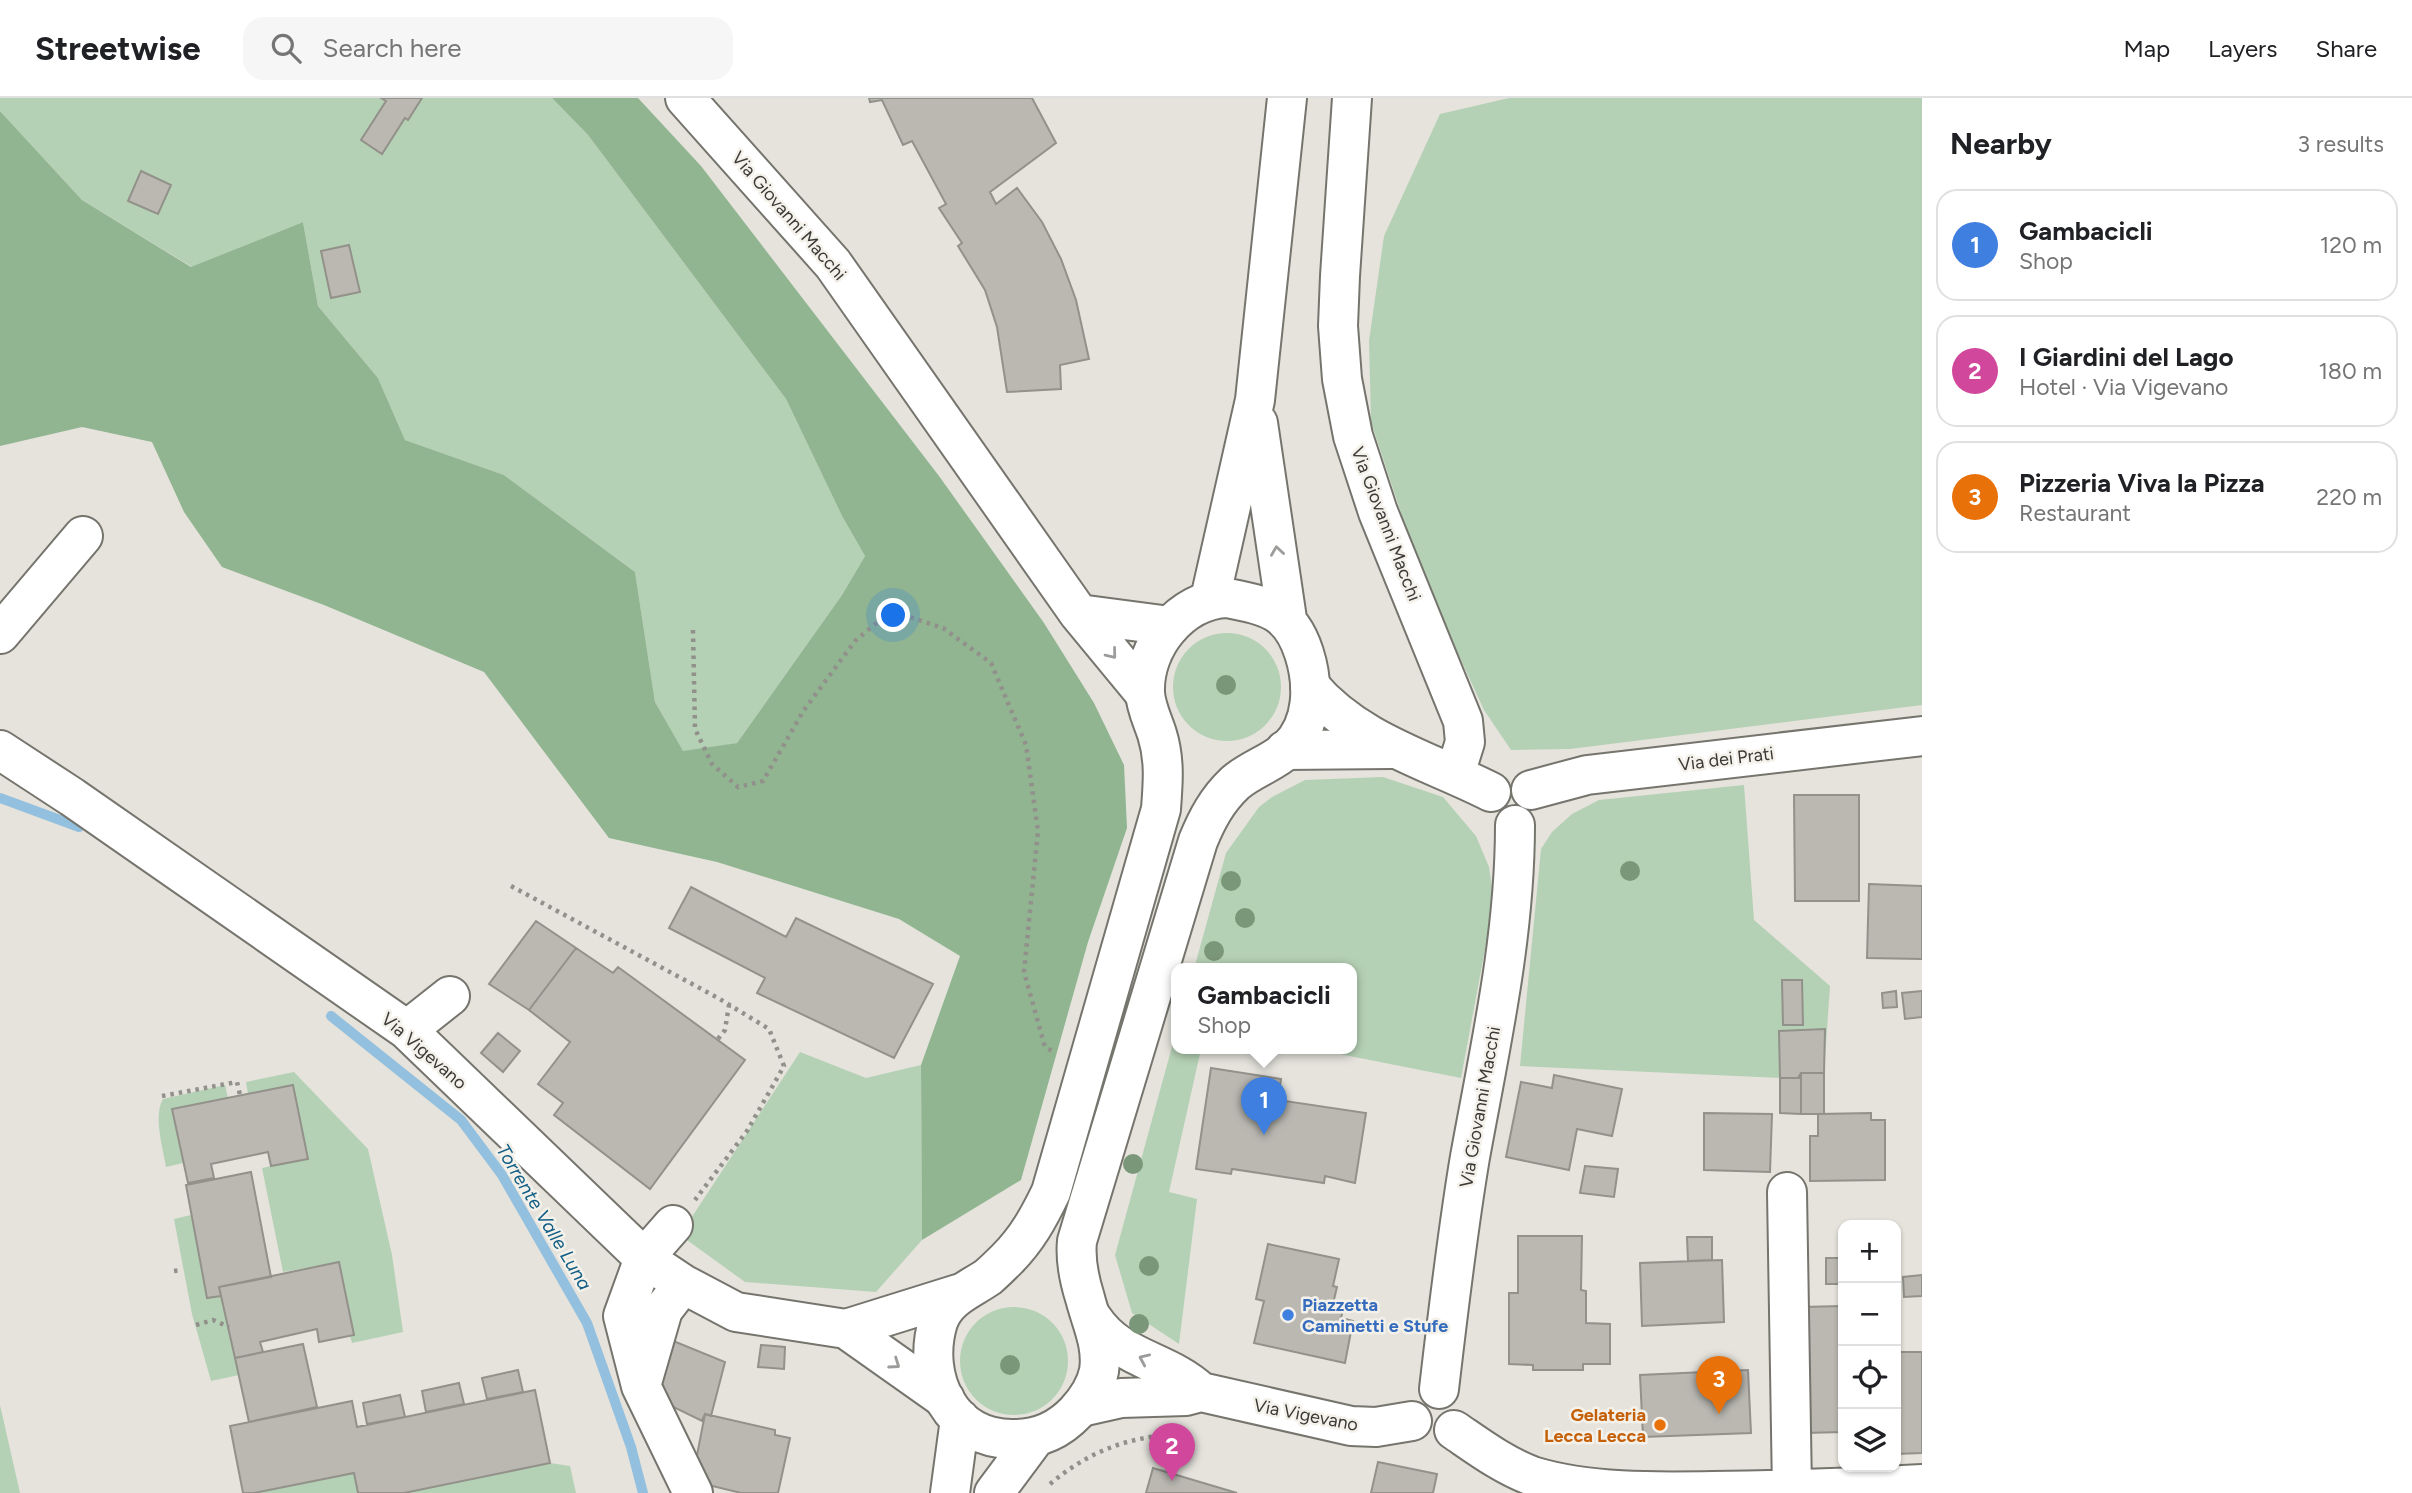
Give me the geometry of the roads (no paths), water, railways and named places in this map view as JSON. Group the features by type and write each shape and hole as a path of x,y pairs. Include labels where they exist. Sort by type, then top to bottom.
{"street":[{"name":"Via Giovanni Macchi","path":"685,98 833,264 1079,614 1145,694"},
{"path":"1210,598 1255,400 1287,98"},
{"name":"Via Giovanni Macchi","path":"1352,98 1338,326 1342,379 1353,436 1378,512 1463,721 1465,742 1455,774"},
{"path":"994,1493 1035,1438 1064,1424 1081,1406 1095,1383 1099,1369 1099,1348 1077,1268 1076,1241 1207,818 1234,784 1285,750 1298,735 1311,706 1307,664 1301,644 1287,619 1255,400"},
{"path":"0,634 83,536"},
{"path":"950,1493 952,1409 936,1382 934,1367 939,1319 958,1294 989,1275 1023,1241 1037,1222 1051,1192 1161,809 1163,761 1145,694 1146,675 1152,657 1159,640 1170,626 1193,606 1210,598 1242,601 1273,611 1287,619"},
{"path":"1079,614 1170,626"},
{"path":"1310,686 1331,710 1363,732 1393,749 1491,792"},
{"name":"Via dei Prati","path":"1531,790 1587,775 1922,736"},
{"path":"1285,750 1393,749"},
{"name":"Via Vigevano","path":"0,750 407,1030 644,1258 683,1284 736,1312 846,1329 958,1294"},
{"path":"1506,779 1517,779 1531,790 1535,797 1534,810 1527,820 1515,825 1503,824 1494,817 1489,806 1491,792 1496,784 1506,779"},
{"name":"Via Giovanni Macchi","path":"1439,1390 1460,1221 1509,934 1515,870 1515,825"},
{"path":"407,1030 450,996"},
{"path":"1787,1192 1792,1490"},
{"path":"673,1225 644,1258 623,1316 641,1386 693,1493"},
{"path":"641,1386 663,1310 683,1284"},
{"name":"Via Vigevano","path":"1093,1319 1113,1343 1177,1373 1201,1392 1350,1426 1376,1427 1412,1421"},
{"name":"Via Vigevano","path":"846,1329 952,1409 980,1435 1009,1440 1035,1438"},
{"path":"1431,1389 1439,1390 1454,1397 1460,1408 1460,1420 1453,1433 1440,1439 1426,1437 1415,1429 1410,1415 1412,1404 1420,1394 1431,1389"},
{"name":"Via Vigevano","path":"1081,1406 1121,1398 1186,1396 1201,1392"},
{"path":"1454,1430 1510,1466 1570,1486 1641,1492 1741,1492 1792,1490 1881,1476 1922,1485"}],"waterway":[{"name":"Torrente Valle Luna","path":"0,798 79,827"},
{"name":"Torrente Valle Luna","path":"331,1016 461,1120 502,1175 587,1323 631,1447 643,1493"}],"place":[{"name":"Gambacicli","path":"1264,1135"},
{"name":"Piazzetta Caminetti e Stufe","path":"1288,1315"},
{"name":"Pizzeria Viva la Pizza","path":"1719,1414"},
{"name":"Gelateria Lecca Lecca","path":"1660,1425"},
{"name":"I Giardini del Lago","path":"1172,1481"}]}
